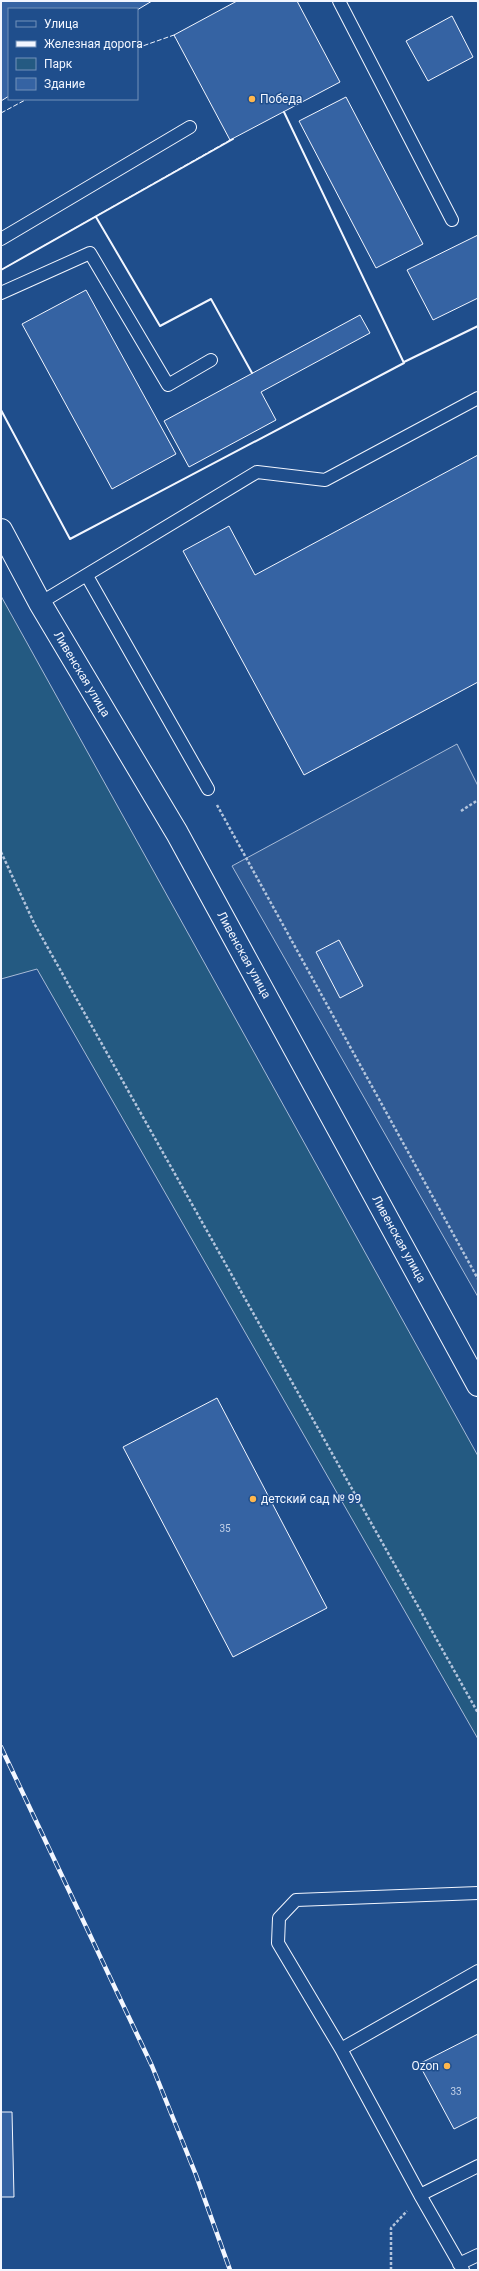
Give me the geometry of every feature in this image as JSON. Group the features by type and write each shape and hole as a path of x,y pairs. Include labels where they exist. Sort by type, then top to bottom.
{"main road":[{"name":"Ливенская улица","path":"1,530 40,603 177,833 478,1385"}],"lane":[{"path":"339,1 452,220"},
{"path":"1,239 190,127"},
{"path":"1,293 90,253 168,385 211,360"},
{"path":"40,603 257,472 325,480 478,398"},
{"path":"86,576 208,789"},
{"path":"478,1893 296,1900 279,1918 278,1943 341,2049 461,2267 478,2254"},
{"path":"341,2049 478,1971"},
{"path":"420,2195 478,2166"}],"path":[{"path":"208,789 478,1279"},
{"path":"461,810 478,800"},
{"path":"1,852 35,925 478,1713"},
{"path":"391,2228 391,2270"}],"green space":[{"path":"1,596 478,1456 478,1739 37,969 1,979"}],"shaded area":[{"path":"457,744 478,786 478,1297 232,866"}],"building":[{"path":"1,1 152,1 138,9 138,8 8,8 8,97 1,101"},
{"path":"237,1 297,1 340,82 230,140 174,35"},
{"path":"452,16 473,57 428,81 406,41"},
{"path":"346,97 423,244 376,268 299,121"},
{"path":"478,235 478,298 433,320 407,270"},
{"path":"86,290 176,454 112,489 22,324"},
{"path":"360,315 370,333 261,392 276,420 189,467 164,421"},
{"path":"478,455 478,682 304,775 183,551 229,526 255,575"},
{"path":"339,940 363,986 340,998 316,952"},
{"path":"217,1398 327,1608 233,1657 123,1447"},
{"path":"478,2034 478,2117 454,2129 419,2064"},
{"path":"1,2112 12,2112 14,2197 1,2197"}],"railway":[{"path":"1,1747 152,2066 196,2175 230,2270"}],"fence":[{"path":"138,48 174,35 175,38"},
{"path":"1,113 25,100"},
{"path":"1,270 230,140 229,138"}],"wall":[{"path":"1,410 70,539 404,363 284,112"},
{"path":"1,270 233,139"},
{"path":"96,217 160,326 211,299 252,373"},
{"path":"404,362 478,326"}],"place":[{"name":"Победа","path":"252,99"},
{"name":"детский сад № 99","path":"253,1499"},
{"name":"Ozon","path":"447,2066"}]}
